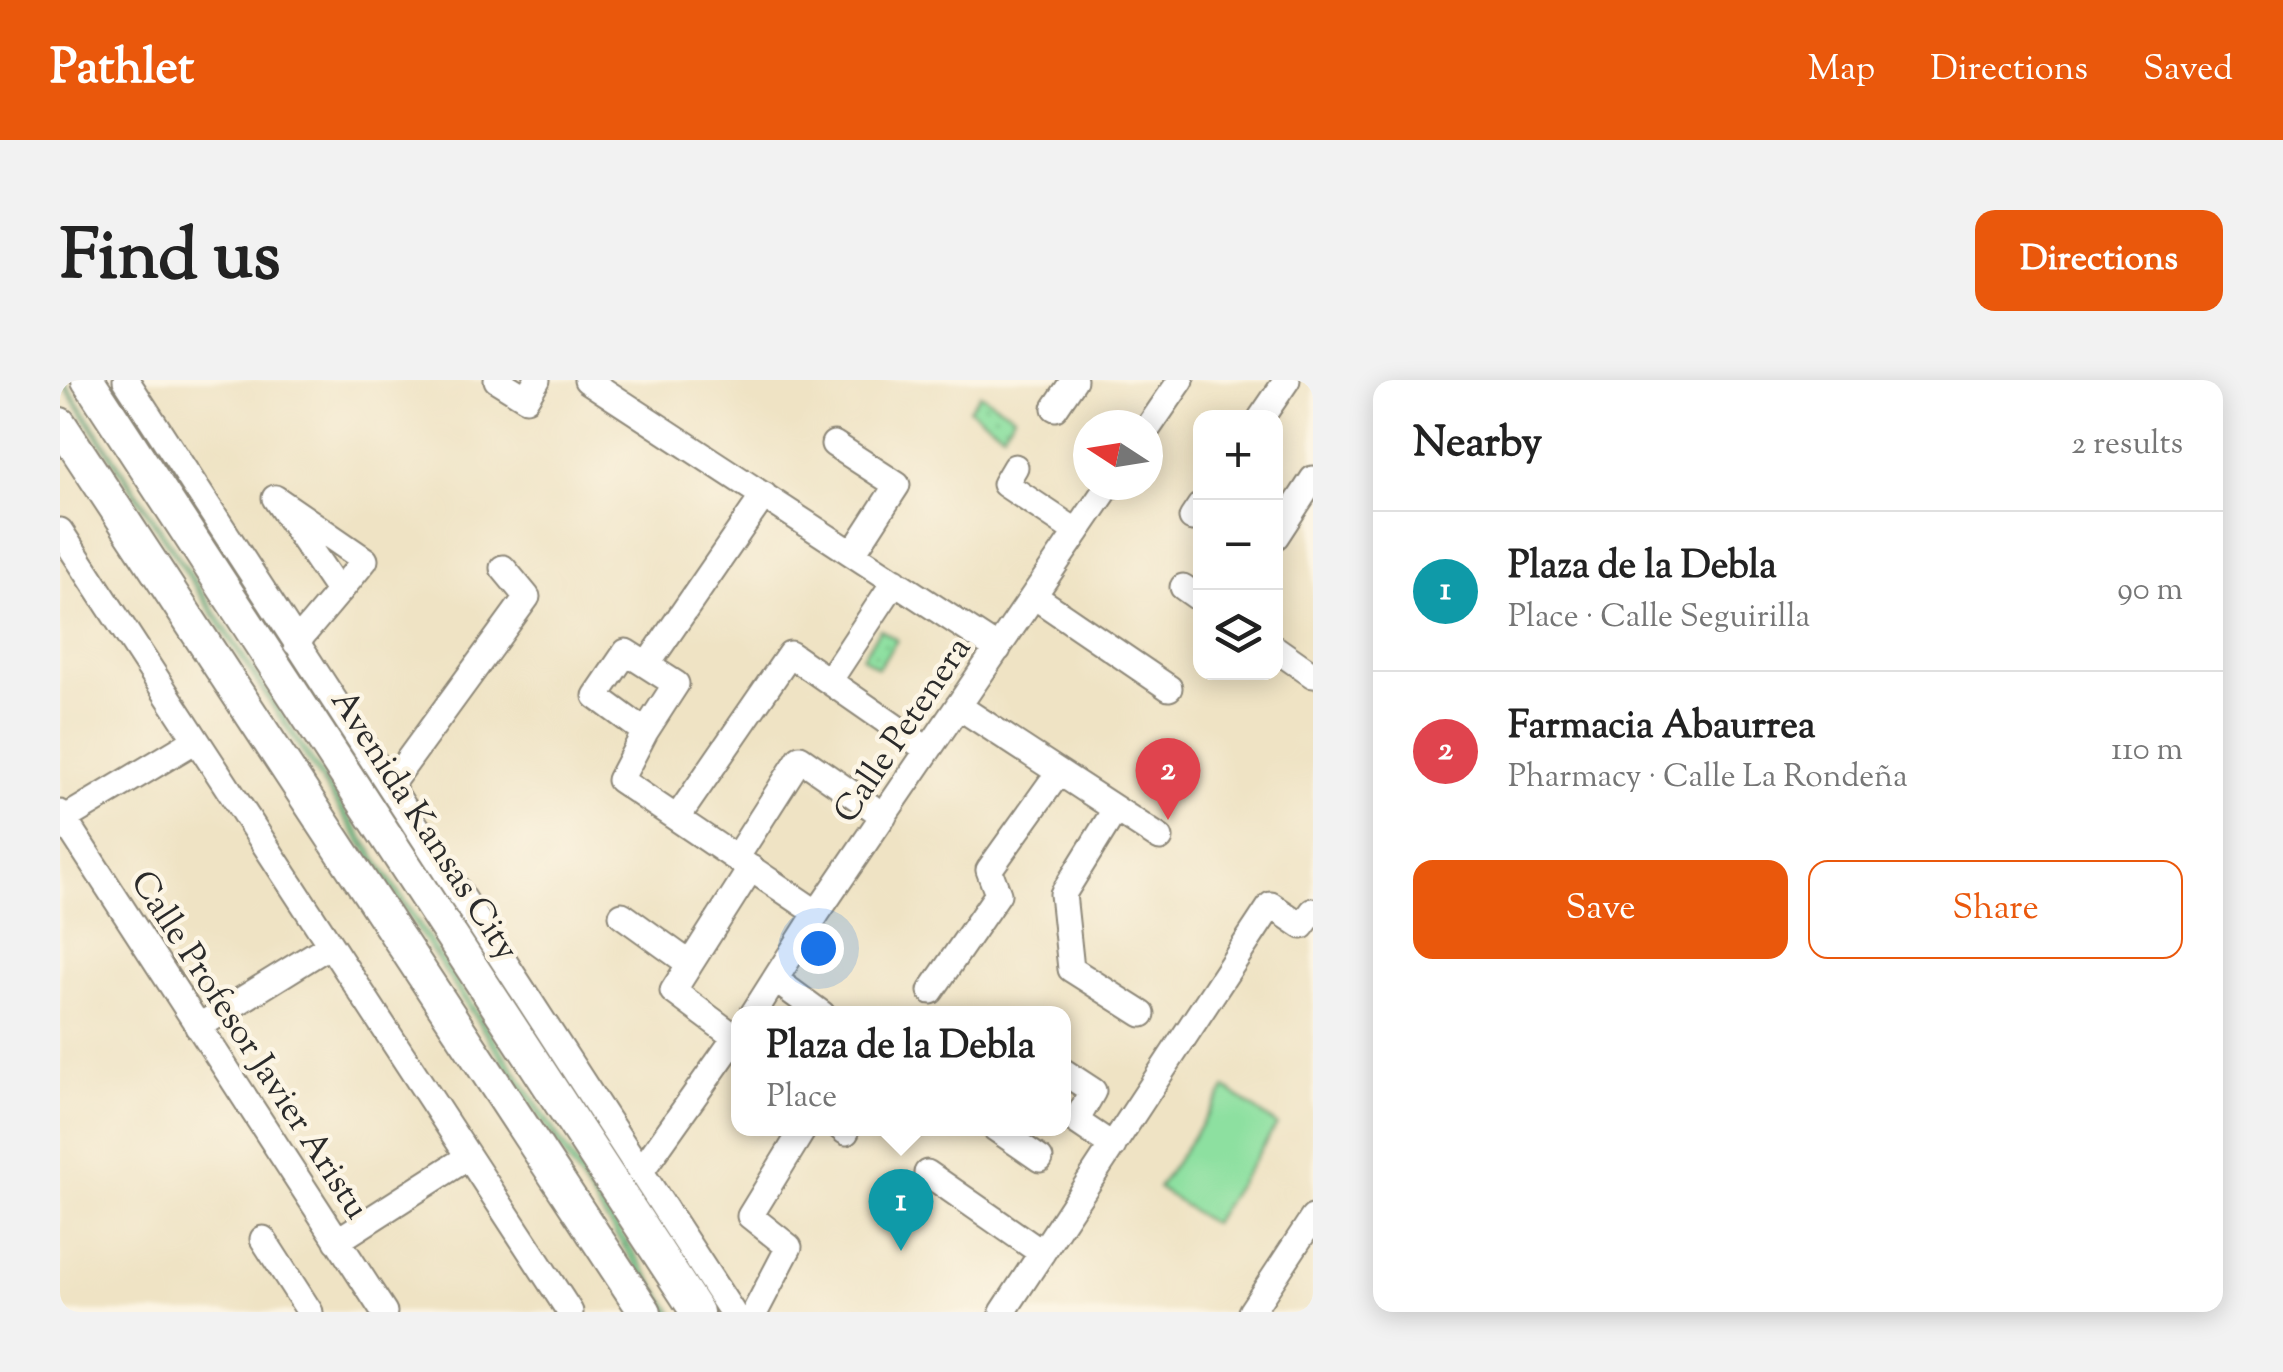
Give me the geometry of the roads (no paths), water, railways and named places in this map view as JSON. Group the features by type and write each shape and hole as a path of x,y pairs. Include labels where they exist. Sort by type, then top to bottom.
{"main road":[{"name":"Avenida Kansas City","path":"88,380 697,1312"},
{"path":"60,424 645,1312"}],"street":[{"name":"Avenida Kansas City","path":"126,380 732,1312"},
{"path":"497,380 526,398 537,380"},
{"path":"587,380 998,649"},
{"path":"1055,408 1074,380"},
{"path":"1160,410 1181,380"},
{"path":"1267,410 1287,380"},
{"path":"834,444 898,485 853,553"},
{"path":"1014,467 1004,484 1077,532"},
{"path":"1283,525 1313,479"},
{"path":"648,664 764,495"},
{"path":"296,643 339,592 365,560 275,498 339,592"},
{"name":"Calle Petenera","path":"760,1006 817,913 1099,500"},
{"path":"60,532 570,1312"},
{"path":"390,785 527,597 503,568"},
{"path":"829,682 895,582"},
{"path":"1034,596 1169,688"},
{"path":"645,732 596,696 626,652 676,684 620,780 817,913"},
{"path":"677,818 790,654 928,750"},
{"path":"1283,654 1313,675"},
{"path":"958,706 1160,838"},
{"path":"62,816 196,740"},
{"path":"731,1032 673,991 800,758 884,816"},
{"path":"931,991 998,894 989,870 1059,772"},
{"path":"1116,810 1063,894 1071,968 1142,1014"},
{"name":"Calle Profesor Javier Aristu","path":"62,816 384,1312"},
{"path":"1003,1312 1271,905 1302,926 1313,911"},
{"path":"622,915 690,964"},
{"path":"198,1027 330,945"},
{"path":"777,981 811,1006"},
{"path":"641,1171 731,1044"},
{"path":"1071,1077 1093,1091 1076,1121 1113,1146"},
{"path":"755,1312 789,1247 750,1216 799,1136"},
{"path":"1007,1136 1040,1159"},
{"path":"337,1241 468,1157"},
{"path":"927,1173 1042,1253"},
{"path":"1251,1312 1313,1218"},
{"path":"263,1240 310,1312"}],"place":[{"name":"Farmacia Abaurrea","path":"1168,820"},
{"name":"Plaza de la Debla","path":"901,1251"}]}
